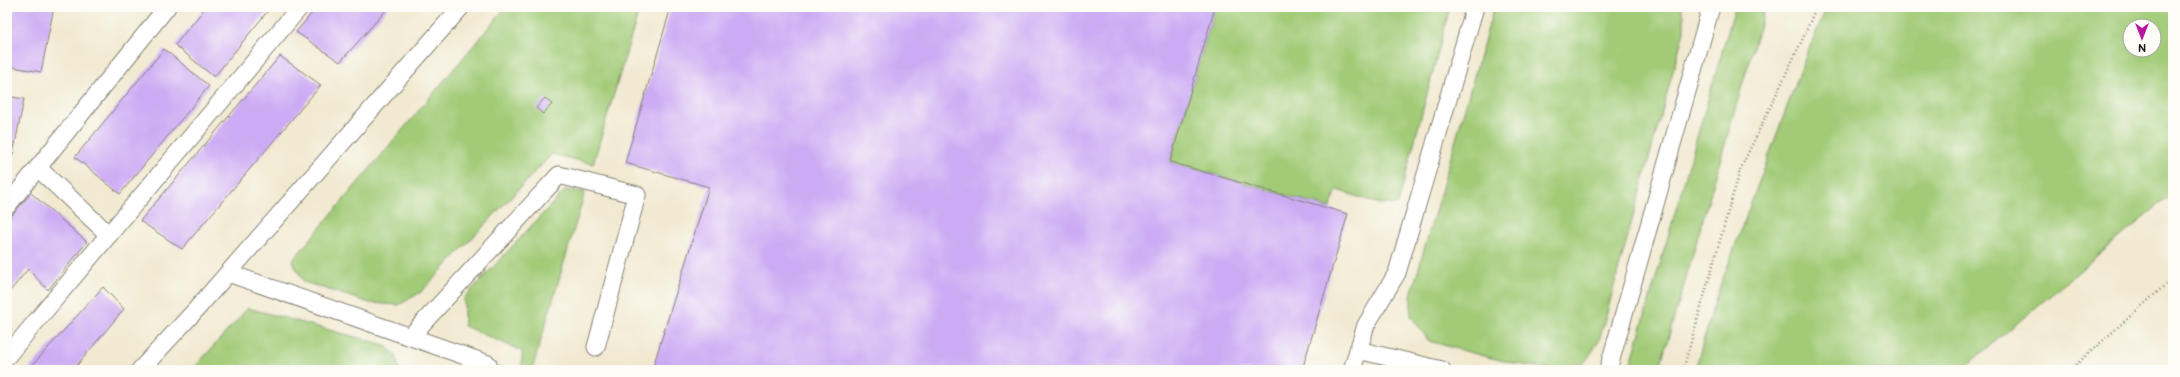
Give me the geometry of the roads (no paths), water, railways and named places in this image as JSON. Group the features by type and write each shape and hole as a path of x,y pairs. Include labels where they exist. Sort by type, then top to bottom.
{"lane":[{"path":"7,206 167,7"},
{"path":"7,356 300,7"},
{"path":"140,370 228,273 461,7"},
{"path":"1352,370 1366,325 1397,274 1475,7"},
{"path":"1608,370 1711,7"},
{"path":"38,168 109,235"},
{"path":"411,336 559,175 638,195 596,347"},
{"path":"228,273 488,364"},
{"path":"1358,350 1442,370"}]}
